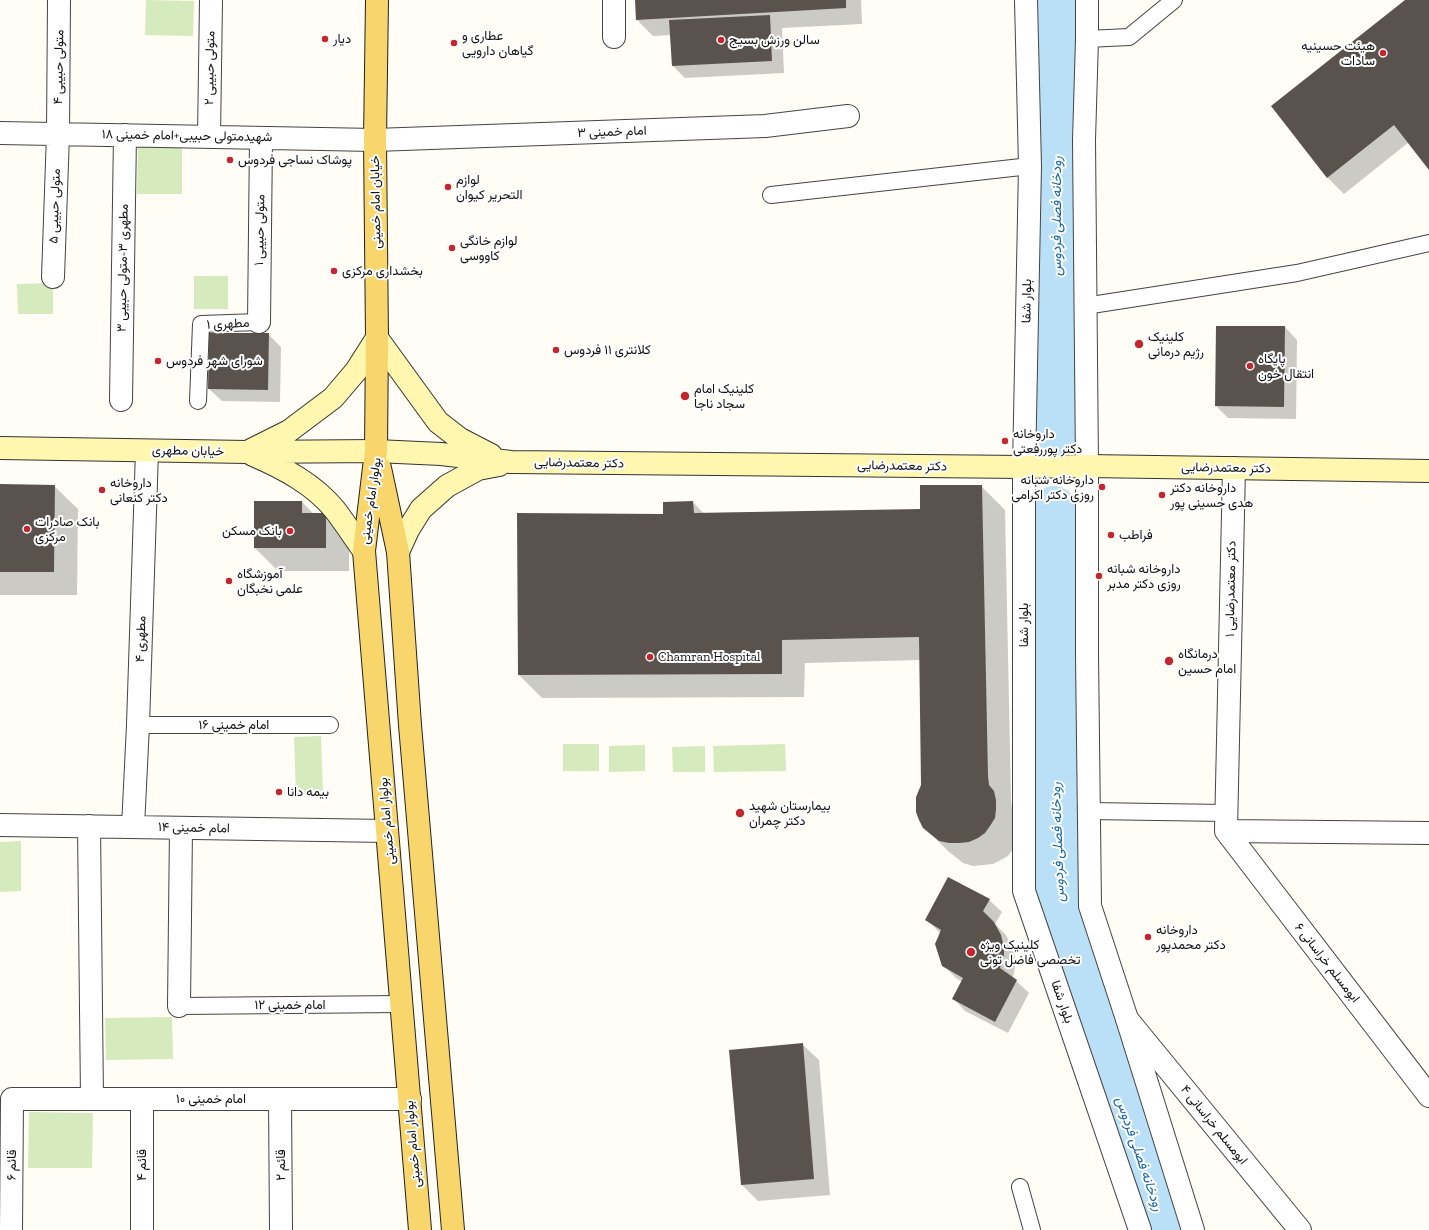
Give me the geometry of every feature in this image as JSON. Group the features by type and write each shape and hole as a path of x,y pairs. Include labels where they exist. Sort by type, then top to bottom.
{"main road":[{"name":"خیابان امام خمینی","path":"376,451 377,338 375,140 377,0"},
{"path":"247,452 289,431 333,398 356,371 377,338 438,422 460,439 478,449 511,462"},
{"name":"خیابان مطهری","path":"0,448 247,452 376,451"},
{"name":"دکتر معتمد‌رضایی","path":"376,451 442,454 511,462 1024,467 1087,466 1429,471"},
{"name":"بولوار امام خمینی","path":"376,451 364,551 420,1230"},
{"name":"بولوار امام خمینی","path":"376,451 398,552 408,702 453,1230"},
{"path":"247,452 279,466 309,485 334,509 364,551"},
{"path":"398,552 408,530 421,509 447,486 478,469 511,462"},
{"path":"377,703 408,702"}],"street":[{"name":"متولی حبیبی ۴","path":"58,134 59,0"},
{"name":"متولی حبیبی ۲","path":"209,137 211,0"},
{"path":"614,0 614,37"},
{"name":"بلوار شفا","path":"1026,0 1030,166 1024,467 1024,891 1140,1230"},
{"path":"1087,0 1084,140 1090,906 1193,1230"},
{"name":"امام خمینی ۳","path":"375,140 766,126 848,116"},
{"name":"شهیدمتولی حبیبی+امام خمینی ۱۸","path":"0,133 375,140"},
{"name":"متولی حبیبی ۵","path":"53,277 58,134"},
{"name":"مطهری ۳-متولی حبیبی ۳","path":"121,400 125,135"},
{"name":"متولی حبیبی ۱","path":"259,322 261,138"},
{"name":"مطهری ۴","path":"133,827 138,725 147,451"},
{"name":"دکتر معتمدرضایی ۱","path":"1226,822 1234,468"},
{"path":"1226,822 1429,833"},
{"name":"ابومسلم خراسانی ۶","path":"1226,822 1429,1096"},
{"name":"امام خمینی ۱۴","path":"0,826 387,831"},
{"path":"89,826 92,1099"},
{"path":"179,1006 181,828"},
{"name":"ابومسلم خراسانی ۴","path":"1127,1019 1300,1230"},
{"name":"امام خمینی ۱۰","path":"12,1099 410,1099"},
{"name":"قائم ۶","path":"11,1230 12,1099"},
{"name":"قائم ۴","path":"142,1099 142,1230"},
{"name":"قائم ۲","path":"280,1099 281,1230"}],"lane":[{"path":"1087,39 1129,37 1174,0"},
{"path":"771,195 1030,166"},
{"path":"1085,306 1297,273 1429,243"},
{"name":"مطهری ۱","path":"198,401 201,324 259,322"},
{"name":"امام خمینی ۱۶","path":"138,725 330,725"},
{"path":"1089,812 1226,822"},
{"name":"امام خمینی ۱۲","path":"179,1006 401,1004"},
{"path":"1020,1187 1032,1230"}],"green space":[{"path":"146,0 194,1 193,36 145,35"},
{"path":"138,145 182,145 182,194 137,194"},
{"path":"194,276 228,276 228,309 194,309"},
{"path":"53,283 53,314 18,314 17,284"},
{"path":"321,736 323,794 296,795 294,737"},
{"path":"563,744 599,744 599,771 563,771"},
{"path":"785,744 786,771 714,772 713,746"},
{"path":"645,745 645,771 609,772 609,746"},
{"path":"705,746 705,772 673,772 672,747"},
{"path":"21,841 21,891 0,892 0,842"},
{"path":"172,1017 173,1059 106,1060 105,1018"},
{"path":"29,1112 93,1113 92,1168 28,1168"}],"building":[{"path":"635,0 846,0 846,8 636,20"},
{"name":"هيئت حسینیه سادات","path":"1405,0 1429,0 1429,170 1394,125 1327,178 1271,106"},
{"name":"سالن ورزش بسیج","path":"770,15 772,61 672,66 669,20"},
{"name":"پایگاه انتقال خون","path":"1216,326 1285,326 1284,407 1215,406"},
{"path":"209,333 269,333 268,390 208,389"},
{"name":"بانک صادرات مرکزی","path":"0,484 55,485 54,572 0,572"},
{"name":"Chamran Hospital","path":"920,485 982,485 988,776 989,785 994,791 996,809 995,818 985,833 978,838 969,842 959,843 939,841 923,828 916,812 916,797 921,785 919,637 782,640 782,674 518,675 517,513 663,514 663,502 693,501 694,513 920,509"},
{"name":"بانک مسکن","path":"254,501 302,501 302,513 326,513 326,548 254,548"},
{"name":"کلینیک ویژه تخصصی فاضل تونی","path":"948,877 990,899 983,911 994,922 1001,935 1004,955 1000,968 1017,980 995,1022 952,999 963,978 942,966 935,944 941,930 925,920"},
{"path":"803,1043 814,1179 741,1185 729,1050"}],"waterway":[{"name":"رودخانه فصلی فردوس","path":"1056,431 1058,0"},
{"name":"رودخانه فصلی فردوس","path":"1054,509 1055,843 1059,902 1075,965 1165,1230"}],"place":[{"name":"دیار","path":"325,39"},
{"name":"سالن ورزش بسیج","path":"721,40"},
{"name":"عطاری و گیاهان دارویی","path":"454,43"},
{"name":"هيئت حسینیه سادات","path":"1383,53"},
{"name":"پوشاک نساجی فردوس","path":"230,160"},
{"name":"لوازم التحریر کیوان","path":"448,187"},
{"name":"لوازم خانگی کاووسی","path":"452,248"},
{"name":"بخشداری مرکزی","path":"334,271"},
{"name":"کلینیک رژیم درمانی","path":"1139,344"},
{"name":"کلانتری ۱۱ فردوس","path":"556,350"},
{"name":"شورای شهر فردوس","path":"158,361"},
{"name":"پایگاه انتقال خون","path":"1250,366"},
{"name":"کلینیک امام سجاد ناجا","path":"685,396"},
{"name":"داروخانه دکتر پوررفعتی","path":"1005,441"},
{"name":"داروخانه شبانه روزی دکتر اکرامی","path":"1102,487"},
{"name":"داروخانه دکتر کنعانی","path":"102,490"},
{"name":"داروخانه دکتر هدی حسینی پور","path":"1162,495"},
{"name":"بانک صادرات مرکزی","path":"27,529"},
{"name":"بانک مسکن","path":"290,531"},
{"name":"فراطب","path":"1111,535"},
{"name":"داروخانه شبانه روزی دکتر مدبر","path":"1099,576"},
{"name":"آموزشگاه علمی نخبگان","path":"229,581"},
{"name":"Chamran Hospital","path":"650,657"},
{"name":"درمانگاه امام حسین","path":"1169,661"},
{"name":"بیمه دانا","path":"279,792"},
{"name":"بیمارستان شهید دکتر چمران","path":"740,813"},
{"name":"داروخانه دکتر محمدپور","path":"1148,937"},
{"name":"کلینیک ویژه تخصصی فاضل تونی","path":"971,952"}]}
